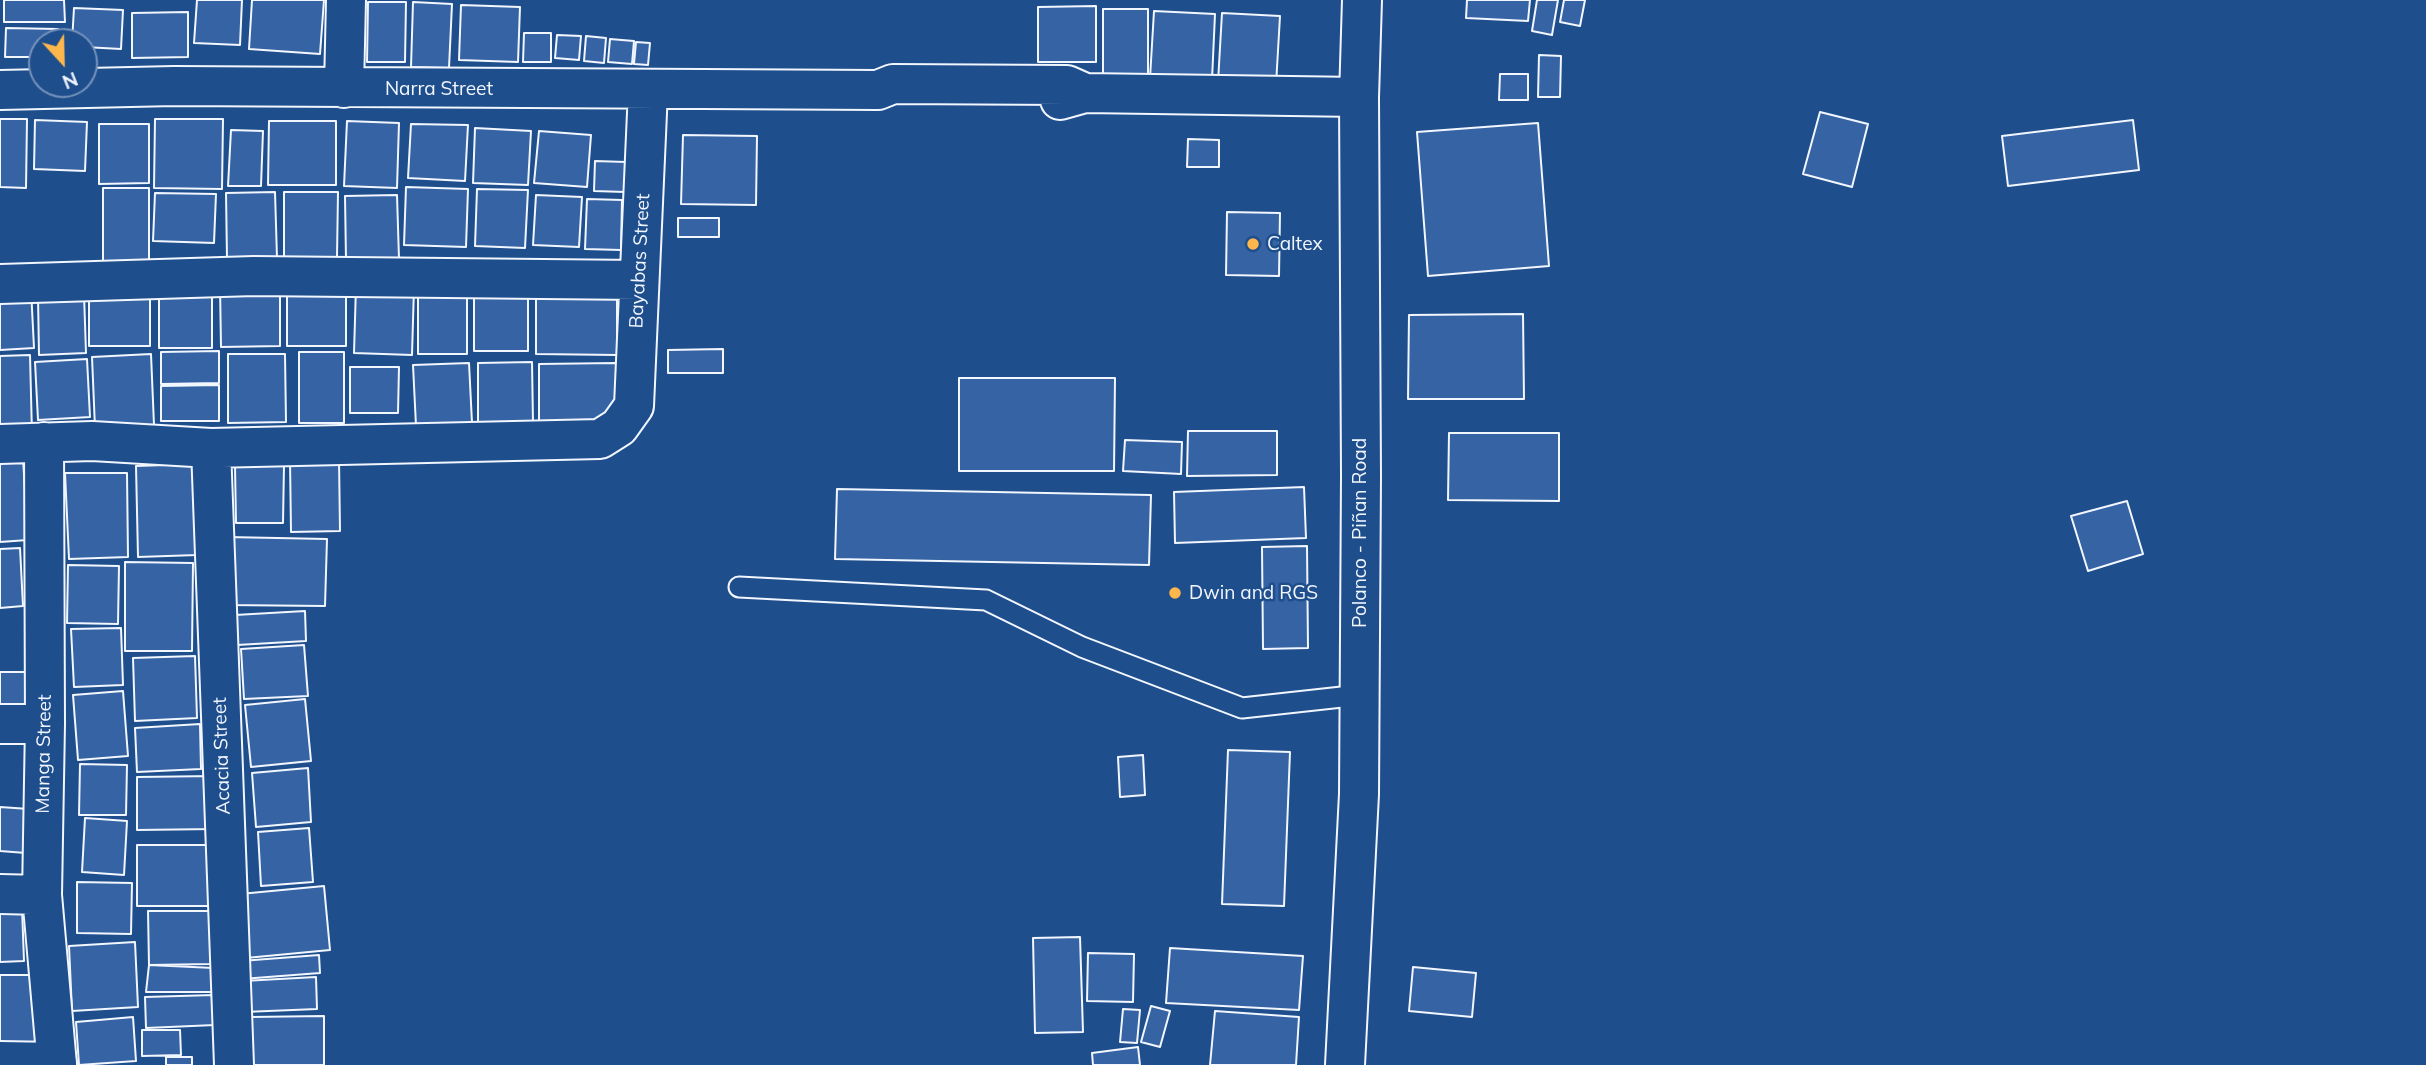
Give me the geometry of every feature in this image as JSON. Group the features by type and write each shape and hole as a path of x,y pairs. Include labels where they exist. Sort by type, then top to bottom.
{"street":[{"path":"344,88 346,0"},
{"name":"Polanco - Piñan Road","path":"1345,1065 1359,794 1359,97 1362,0"},
{"name":"Narra Street","path":"0,90 174,86 878,90 893,84 1067,85 1084,93 1359,97"},
{"name":"Bayabas Street","path":"211,448 600,439 619,427 634,406 648,90"},
{"path":"0,284 254,276 639,279"},
{"path":"0,444 92,441 211,448"},
{"name":"Manga Street","path":"44,442 45,724 42,895 57,1063"},
{"name":"Acacia Street","path":"211,448 233,1065"},
{"path":"0,724 45,724"},
{"path":"0,894 42,895"},
{"path":"0,1061 57,1063"}],"lane":[{"path":"739,587 986,600 1082,648 1242,708 1360,695"}],"building":[{"path":"4,0 64,0 65,22 4,22"},
{"path":"197,0 242,0 240,45 194,43"},
{"path":"252,0 324,0 320,54 249,49"},
{"path":"1467,0 1530,0 1528,21 1466,18"},
{"path":"1537,0 1558,0 1552,35 1532,31"},
{"path":"1564,0 1585,0 1580,26 1560,22"},
{"path":"368,2 406,2 405,62 367,62"},
{"path":"413,2 452,4 449,68 411,67"},
{"path":"461,5 520,7 518,62 459,60"},
{"path":"1096,6 1096,62 1038,62 1038,7"},
{"path":"74,8 123,10 121,49 98,48 98,28 73,28"},
{"path":"1103,9 1148,9 1148,78 1103,78"},
{"path":"1154,11 1215,14 1212,80 1150,78"},
{"path":"188,12 188,57 132,58 132,13"},
{"path":"1222,13 1280,16 1276,85 1218,82"},
{"path":"6,28 28,28 28,57 5,57"},
{"path":"524,33 551,33 551,62 523,62"},
{"path":"557,35 581,36 579,60 555,58"},
{"path":"586,36 606,38 604,63 584,61"},
{"path":"610,39 634,41 632,64 608,62"},
{"path":"636,42 650,43 648,65 634,64"},
{"path":"1539,55 1561,56 1560,97 1538,97"},
{"path":"1500,74 1528,74 1528,100 1499,100"},
{"path":"1820,112 1868,124 1852,187 1803,174"},
{"path":"0,119 27,119 26,188 0,187"},
{"path":"155,119 223,119 222,189 154,188"},
{"path":"35,120 87,122 85,171 34,169"},
{"path":"2133,120 2139,170 2008,186 2002,136"},
{"path":"269,121 336,121 336,185 268,185"},
{"path":"347,121 399,123 397,188 344,186"},
{"path":"1538,123 1549,266 1428,276 1417,132"},
{"path":"99,124 149,124 149,183 99,184"},
{"path":"411,124 468,125 465,181 408,178"},
{"path":"475,128 531,131 528,185 473,183"},
{"path":"231,130 263,131 261,186 228,186"},
{"path":"539,131 591,135 587,187 534,183"},
{"path":"683,135 757,136 756,205 681,204"},
{"path":"1188,139 1219,140 1219,167 1187,167"},
{"path":"595,161 626,162 625,192 594,191"},
{"path":"406,187 468,189 466,247 404,245"},
{"path":"103,188 149,188 149,261 103,262"},
{"path":"477,189 528,190 525,248 475,246"},
{"path":"275,192 277,258 227,259 226,193"},
{"path":"284,192 338,192 337,257 284,257"},
{"path":"155,193 216,194 214,243 153,241"},
{"path":"397,195 399,259 346,260 345,196"},
{"path":"536,195 582,197 579,247 533,245"},
{"path":"587,199 622,200 621,250 585,249"},
{"name":"Caltex","path":"1227,212 1280,213 1279,276 1226,275"},
{"path":"678,218 719,218 719,237 678,237"},
{"path":"280,284 280,346 221,347 220,286"},
{"path":"159,285 212,285 212,348 159,348"},
{"path":"287,285 346,285 346,346 287,346"},
{"path":"617,285 617,355 536,354 536,286"},
{"path":"356,286 414,287 412,355 354,353"},
{"path":"150,288 150,346 89,346 89,289"},
{"path":"31,289 34,348 0,350 0,291"},
{"path":"418,289 467,289 467,354 418,354"},
{"path":"474,289 528,289 528,351 474,351"},
{"path":"84,294 86,353 39,355 38,296"},
{"path":"1523,314 1524,399 1408,399 1409,315"},
{"path":"723,349 723,373 668,373 668,350"},
{"path":"219,351 219,383 161,384 161,352"},
{"path":"299,352 344,352 344,423 299,423"},
{"path":"151,354 154,425 95,428 92,357"},
{"path":"228,354 285,354 286,422 228,423"},
{"path":"30,355 32,434 0,435 0,356"},
{"path":"87,359 90,417 38,420 35,362"},
{"path":"532,362 533,423 478,423 478,363"},
{"path":"469,363 472,423 416,426 413,365"},
{"path":"616,363 616,424 539,425 539,364"},
{"path":"350,367 399,367 398,413 350,413"},
{"path":"959,378 1115,378 1114,471 959,471"},
{"path":"219,385 219,421 161,421 161,386"},
{"path":"1188,431 1277,431 1277,475 1187,476"},
{"path":"1449,433 1559,433 1559,501 1448,500"},
{"path":"1125,440 1182,442 1181,474 1123,471"},
{"path":"23,458 28,540 0,542 0,460"},
{"path":"339,459 340,531 291,532 290,460"},
{"path":"195,464 197,555 138,557 136,466"},
{"path":"284,465 283,523 236,523 235,466"},
{"path":"65,473 127,473 128,557 69,559"},
{"path":"1304,487 1306,538 1175,543 1174,492"},
{"path":"837,489 1151,495 1149,565 835,559"},
{"path":"2127,501 2143,554 2088,571 2071,516"},
{"path":"227,537 327,539 325,606 226,605"},
{"path":"1307,546 1308,648 1263,649 1262,547"},
{"path":"20,548 23,606 0,608 0,549"},
{"path":"125,562 193,563 192,651 125,651"},
{"path":"68,565 119,566 118,624 67,623"},
{"path":"305,611 306,641 237,645 235,615"},
{"path":"121,628 123,685 74,687 71,629"},
{"path":"304,645 308,696 244,699 241,649"},
{"path":"195,656 197,718 135,721 133,658"},
{"path":"0,672 31,672 30,712 0,712"},
{"path":"123,691 128,756 78,760 73,695"},
{"path":"305,699 311,761 251,767 245,705"},
{"path":"200,724 201,769 137,772 135,728"},
{"path":"1228,750 1290,752 1284,906 1222,904"},
{"path":"1143,755 1145,795 1120,797 1118,757"},
{"path":"80,764 127,765 126,815 79,815"},
{"path":"308,768 311,822 256,827 252,773"},
{"path":"214,776 214,829 137,830 137,777"},
{"path":"0,807 29,809 26,853 0,851"},
{"path":"85,818 127,821 124,875 82,872"},
{"path":"309,828 313,882 261,886 258,832"},
{"path":"137,845 212,845 213,906 137,906"},
{"path":"77,882 132,883 131,934 77,933"},
{"path":"324,886 330,950 246,958 240,894"},
{"path":"0,908 22,908 24,961 0,962"},
{"path":"148,911 211,911 212,964 149,965"},
{"path":"1080,937 1083,1032 1035,1033 1033,938"},
{"path":"135,942 138,1007 72,1011 69,946"},
{"path":"1170,948 1303,956 1299,1010 1166,1003"},
{"path":"1088,953 1134,954 1133,1002 1087,1001"},
{"path":"319,955 320,973 242,979 241,961"},
{"path":"149,965 214,968 213,992 146,992"},
{"path":"1413,967 1476,973 1472,1017 1409,1011"},
{"path":"0,975 36,975 35,1046 0,1046"},
{"path":"316,977 317,1009 244,1012 243,981"},
{"path":"214,995 215,1025 146,1028 145,997"},
{"path":"1151,1006 1170,1011 1160,1047 1141,1042"},
{"path":"1123,1009 1140,1010 1137,1043 1120,1042"},
{"path":"1215,1011 1299,1017 1296,1065 1210,1065"},
{"path":"324,1016 324,1065 250,1065 250,1017"},
{"path":"133,1017 136,1061 79,1065 76,1022"},
{"path":"142,1030 180,1030 181,1055 142,1056"},
{"path":"1138,1047 1140,1065 1093,1065 1092,1053"},
{"path":"166,1057 192,1057 192,1065 166,1065"}],"place":[{"name":"Caltex","path":"1253,244"},
{"name":"Dwin and RGS","path":"1175,593"}]}
